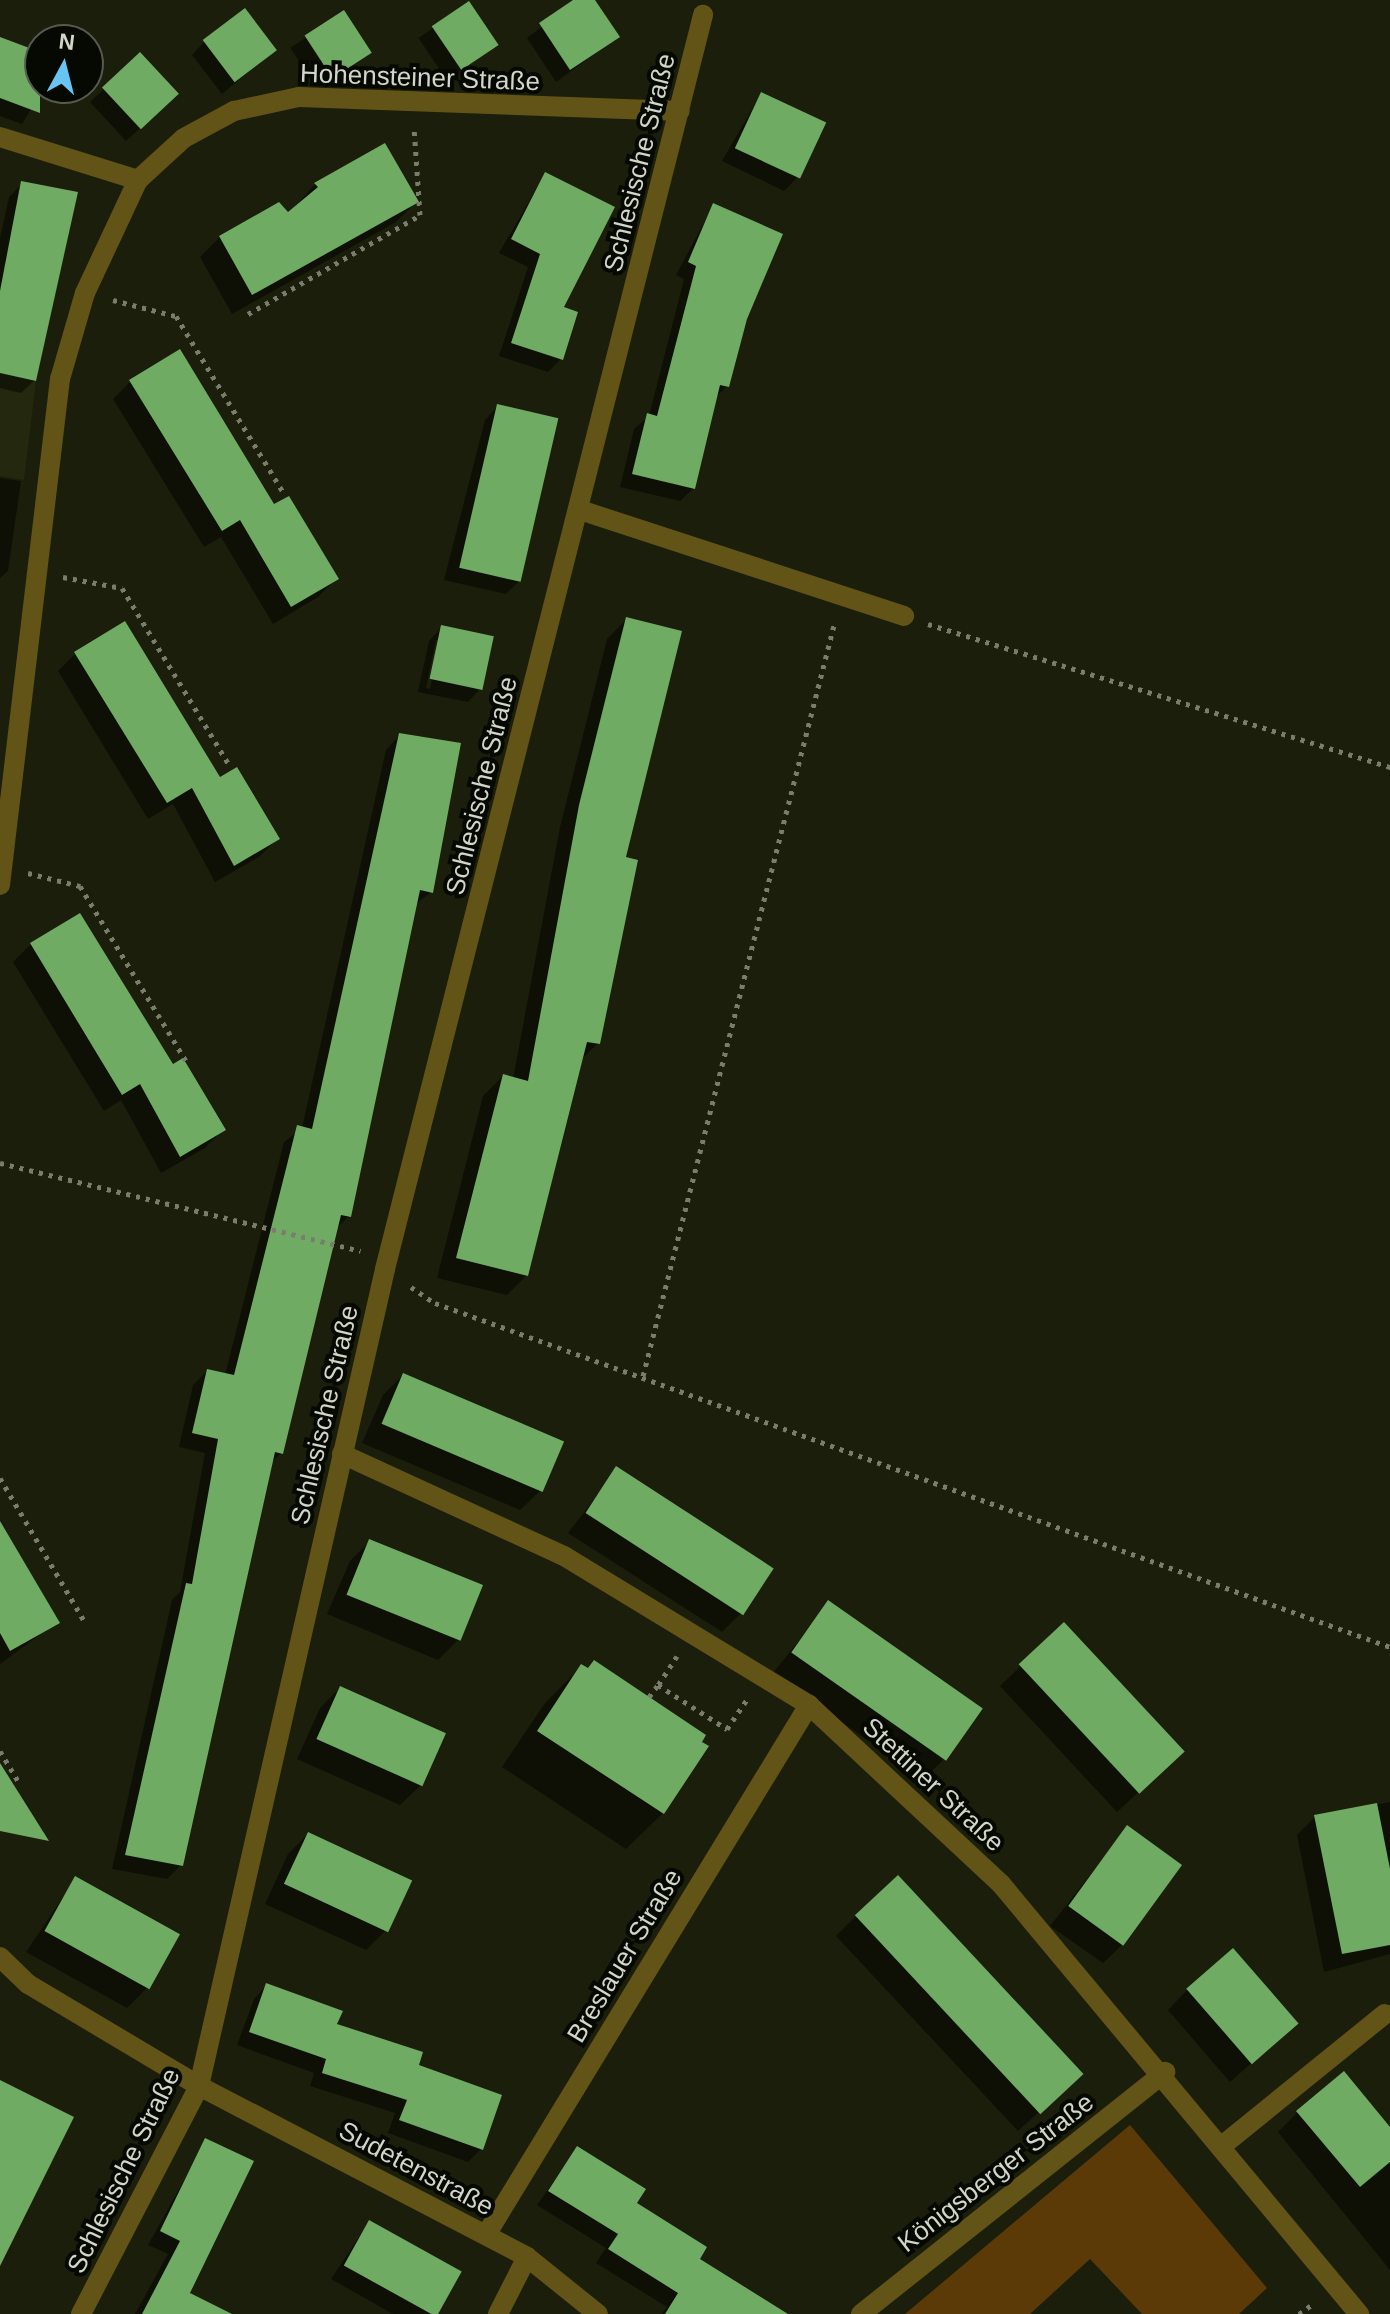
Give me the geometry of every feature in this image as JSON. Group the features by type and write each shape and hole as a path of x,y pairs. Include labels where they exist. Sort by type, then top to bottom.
{"street":[{"name":"Schlesische Straße","path":"81,2314 199,2086 385,1269 580,510 703,15"},
{"name":"Hohensteiner Straße","path":"2,876 35,571 60,379 85,293 138,180 184,138 234,111 299,97 680,111"},
{"path":"0,137 138,180"},
{"path":"580,510 842,592 904,616"},
{"name":"Stettiner Straße","path":"342,1454 564,1556 809,1705 1001,1884 1165,2072 1359,2314"},
{"name":"Breslauer Straße","path":"486,2235 809,1705"},
{"name":"Sudetenstraße","path":"0,1957 28,1984 199,2086 527,2257 598,2314"},
{"path":"1223,2145 1385,2014"},
{"name":"Königsberger Straße","path":"861,2314 1165,2072"},
{"path":"498,2314 527,2257"}],"path":[{"path":"248,314 420,215 412,103"},
{"path":"85,293 176,316 283,492"},
{"path":"35,571 122,588 229,765"},
{"path":"643,1376 842,592"},
{"path":"904,616 1390,767"},
{"path":"2,876 80,886 187,1063"},
{"path":"0,1163 352,1246 435,1303 1390,1647"},
{"path":"0,1478 86,1624"},
{"path":"649,1697 683,1645"},
{"path":"658,1685 727,1729 753,1691"},
{"path":"0,1751 19,1783"}],"shaded area":[{"path":"0,373 36,381 24,480 0,476"},
{"path":"1130,2125 1267,2288 1239,2314 1142,2314 1090,2259 1030,2314 905,2314"}],"building":[{"path":"573,0 595,0 620,37 570,70 539,23"},
{"path":"469,1 499,45 461,70 432,26"},
{"path":"245,8 277,50 235,82 203,40"},
{"path":"344,10 372,53 332,78 305,36"},
{"path":"0,37 24,46 24,104 40,104 40,113 0,98"},
{"path":"140,52 179,94 141,129 104,90 104,86"},
{"path":"761,92 826,122 800,179 735,148"},
{"path":"385,143 419,202 252,295 219,236 279,202 288,212 318,187 314,183"},
{"path":"545,172 615,207 564,307 578,312 563,360 511,343 540,254 511,239"},
{"path":"21,181 78,192 36,381 0,373 0,291"},
{"path":"713,203 783,234 747,319 729,387 720,385 695,489 632,474 647,413 657,416 696,266 688,262"},
{"path":"180,349 274,504 289,496 339,579 291,607 240,520 222,531 129,380"},
{"path":"497,404 558,418 521,582 459,568"},
{"path":"626,617 682,631 626,857 638,860 600,1044 587,1042 528,1276 456,1258 503,1074 528,1081 579,805"},
{"path":"125,621 220,777 237,767 280,839 234,866 192,788 167,803 74,652"},
{"path":"441,625 494,636 482,690 430,679"},
{"path":"399,733 461,743 433,893 420,890 351,1217 341,1215 283,1454 275,1452 183,1866 125,1855 186,1583 192,1584 218,1439 192,1433 207,1369 234,1375 297,1125 312,1129"},
{"path":"80,913 173,1064 183,1058 226,1130 180,1157 140,1084 122,1095 30,943"},
{"path":"403,1373 564,1441 543,1492 382,1424"},
{"path":"616,1466 774,1568 743,1615 586,1513"},
{"path":"0,1521 60,1623 10,1651 0,1633"},
{"path":"369,1539 483,1585 461,1641 347,1595"},
{"path":"828,1600 983,1708 946,1761 791,1652"},
{"path":"1064,1622 1185,1751 1139,1794 1019,1664"},
{"path":"594,1660 706,1735 702,1742 709,1746 664,1814 537,1731 581,1664 588,1668"},
{"path":"340,1686 446,1733 422,1786 316,1739"},
{"path":"0,1763 49,1841 0,1831"},
{"path":"1377,1803 1390,1869 1390,1945 1342,1954 1314,1815"},
{"path":"1127,1825 1182,1865 1123,1946 1068,1906"},
{"path":"308,1832 412,1881 388,1932 284,1884"},
{"path":"898,1875 1084,2074 1040,2114 855,1915"},
{"path":"75,1876 180,1934 149,1989 44,1931"},
{"path":"1233,1948 1299,2023 1252,2064 1186,1989"},
{"path":"266,1983 343,2011 337,2024 423,2052 419,2065 502,2095 483,2150 399,2120 407,2100 322,2073 326,2059 249,2032"},
{"path":"1344,2071 1390,2127 1390,2162 1360,2187 1296,2111"},
{"path":"0,2080 74,2117 0,2266"},
{"path":"205,2138 254,2161 190,2293 232,2314 142,2314 180,2241 160,2231"},
{"path":"577,2146 646,2189 637,2203 707,2247 700,2259 788,2314 665,2314 678,2293 608,2249 618,2234 548,2191"},
{"path":"369,2220 462,2271 438,2314 431,2314 344,2265"}]}
